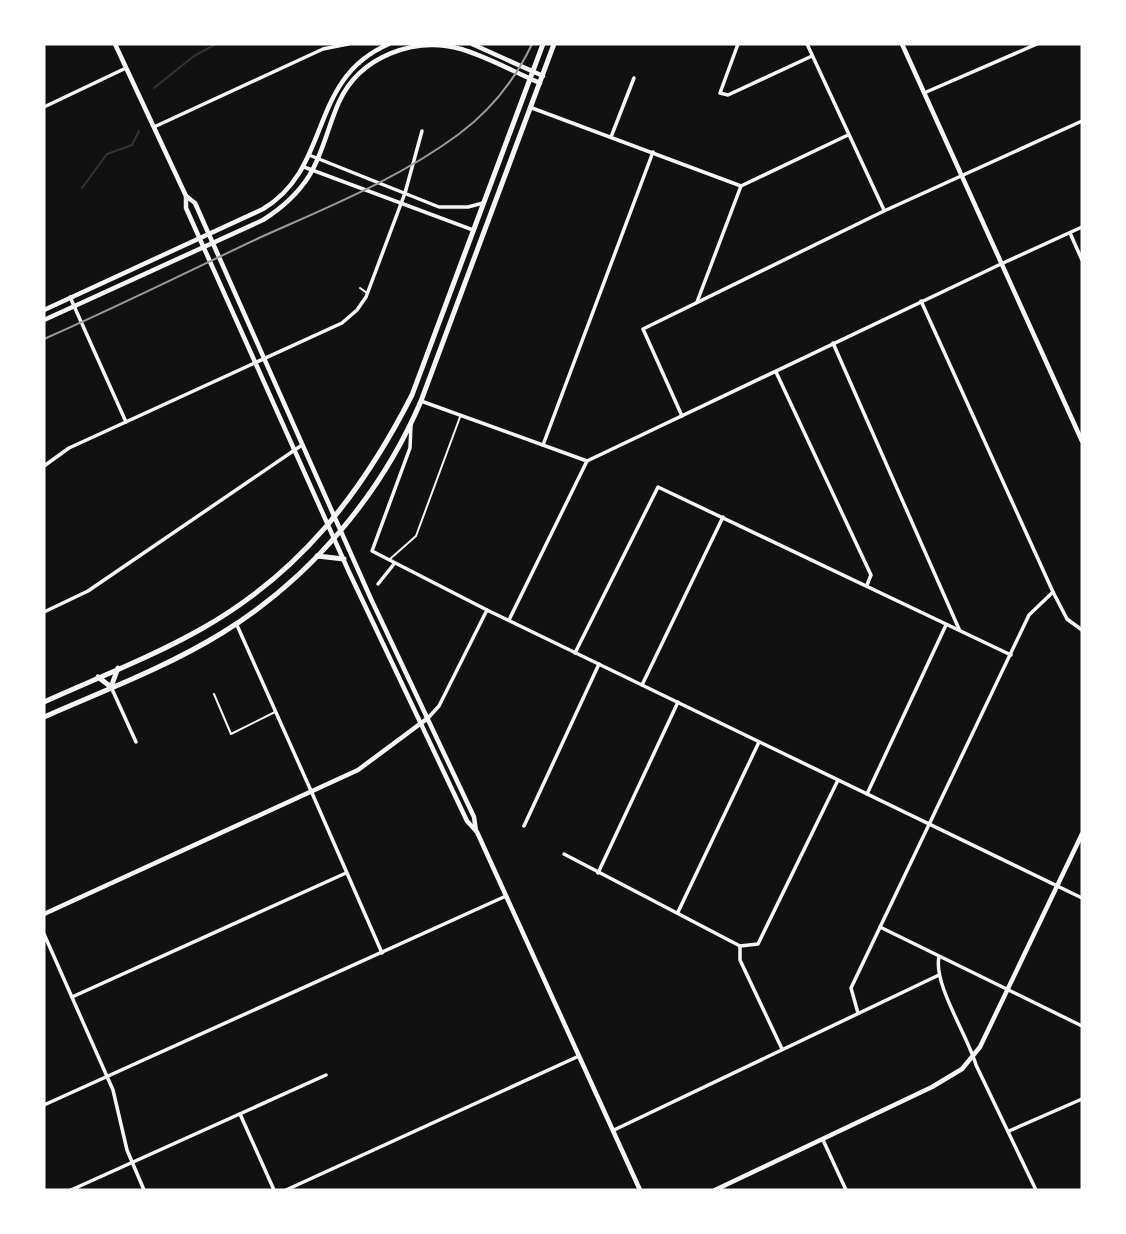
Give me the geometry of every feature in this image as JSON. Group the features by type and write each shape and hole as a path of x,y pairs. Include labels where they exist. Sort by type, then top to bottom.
{"main road":[{"path":"115,44 186,196 186,208 203,247 420,725 467,821 477,832"},
{"path":"44,310 271,204 304,167 341,81 363,59 389,44"},
{"path":"472,44 543,76"},
{"path":"44,702 177,642 219,618 291,563 335,519 385,448 412,395 543,44"},
{"path":"44,718 236,623 335,538 386,472 421,401 554,44"},
{"path":"902,44 1082,441"},
{"path":"44,320 263,220 285,205 313,170 346,89 369,66 391,52 417,46 450,46 540,84"},
{"path":"186,196 195,203 335,519 474,817 477,832 640,1190"},
{"path":"317,556 344,559"},
{"path":"111,687 118,668"},
{"path":"98,677 111,687"},
{"path":"44,914 358,770 428,718"},
{"path":"715,1190 949,1078 974,1056 1008,991 1082,834"}],"street":[{"path":"154,127 323,49 348,44"},
{"path":"738,44 720,93 728,95 813,56"},
{"path":"807,44 884,211"},
{"path":"924,93 1026,46 1037,44"},
{"path":"44,107 126,68"},
{"path":"611,137 635,78"},
{"path":"532,108 573,121 741,186"},
{"path":"682,416 643,329 884,211 1082,121"},
{"path":"44,466 69,449 342,323 357,310 368,293 402,203 422,131"},
{"path":"697,303 741,186 848,135"},
{"path":"543,445 653,152"},
{"path":"309,155 439,207 468,207 485,202"},
{"path":"304,167 475,231"},
{"path":"509,621 587,461 1082,227"},
{"path":"1070,233 1082,260"},
{"path":"70,298 126,422"},
{"path":"921,301 1053,592 1064,614 1082,630"},
{"path":"833,343 957,618 960,631"},
{"path":"776,372 871,575 866,586"},
{"path":"421,401 587,461"},
{"path":"411,425 410,448 372,546 374,555 1082,898"},
{"path":"44,612 97,585 302,444"},
{"path":"575,653 658,486 1011,655"},
{"path":"642,685 723,517"},
{"path":"378,584 394,564"},
{"path":"858,1013 851,988 1029,615 1053,592"},
{"path":"428,718 439,706 487,610"},
{"path":"236,623 382,953"},
{"path":"867,794 946,625"},
{"path":"524,826 599,664"},
{"path":"111,687 136,742"},
{"path":"598,873 678,702"},
{"path":"678,912 759,742"},
{"path":"564,854 740,946 758,944 838,780"},
{"path":"72,997 346,873"},
{"path":"44,1105 506,896"},
{"path":"880,927 1082,1026"},
{"path":"44,934 108,1077 119,1106 132,1163 144,1190"},
{"path":"740,946 740,960 782,1049"},
{"path":"939,957 939,975 1036,1190"},
{"path":"614,1130 939,975"},
{"path":"286,1190 579,1056"},
{"path":"71,1190 326,1075"},
{"path":"1009,1132 1082,1099"},
{"path":"240,1114 274,1190"},
{"path":"823,1140 846,1190"}],"lane":[{"path":"360,288 368,293"},
{"path":"388,561 416,536 461,415"},
{"path":"214,694 231,734 275,712"}],"waterway":[{"path":"154,88 194,56 216,44"},
{"path":"82,188 107,154 132,145 139,131"}],"railway":[{"path":"44,339 338,203 413,164 459,134 482,115 510,82 532,44"}]}
